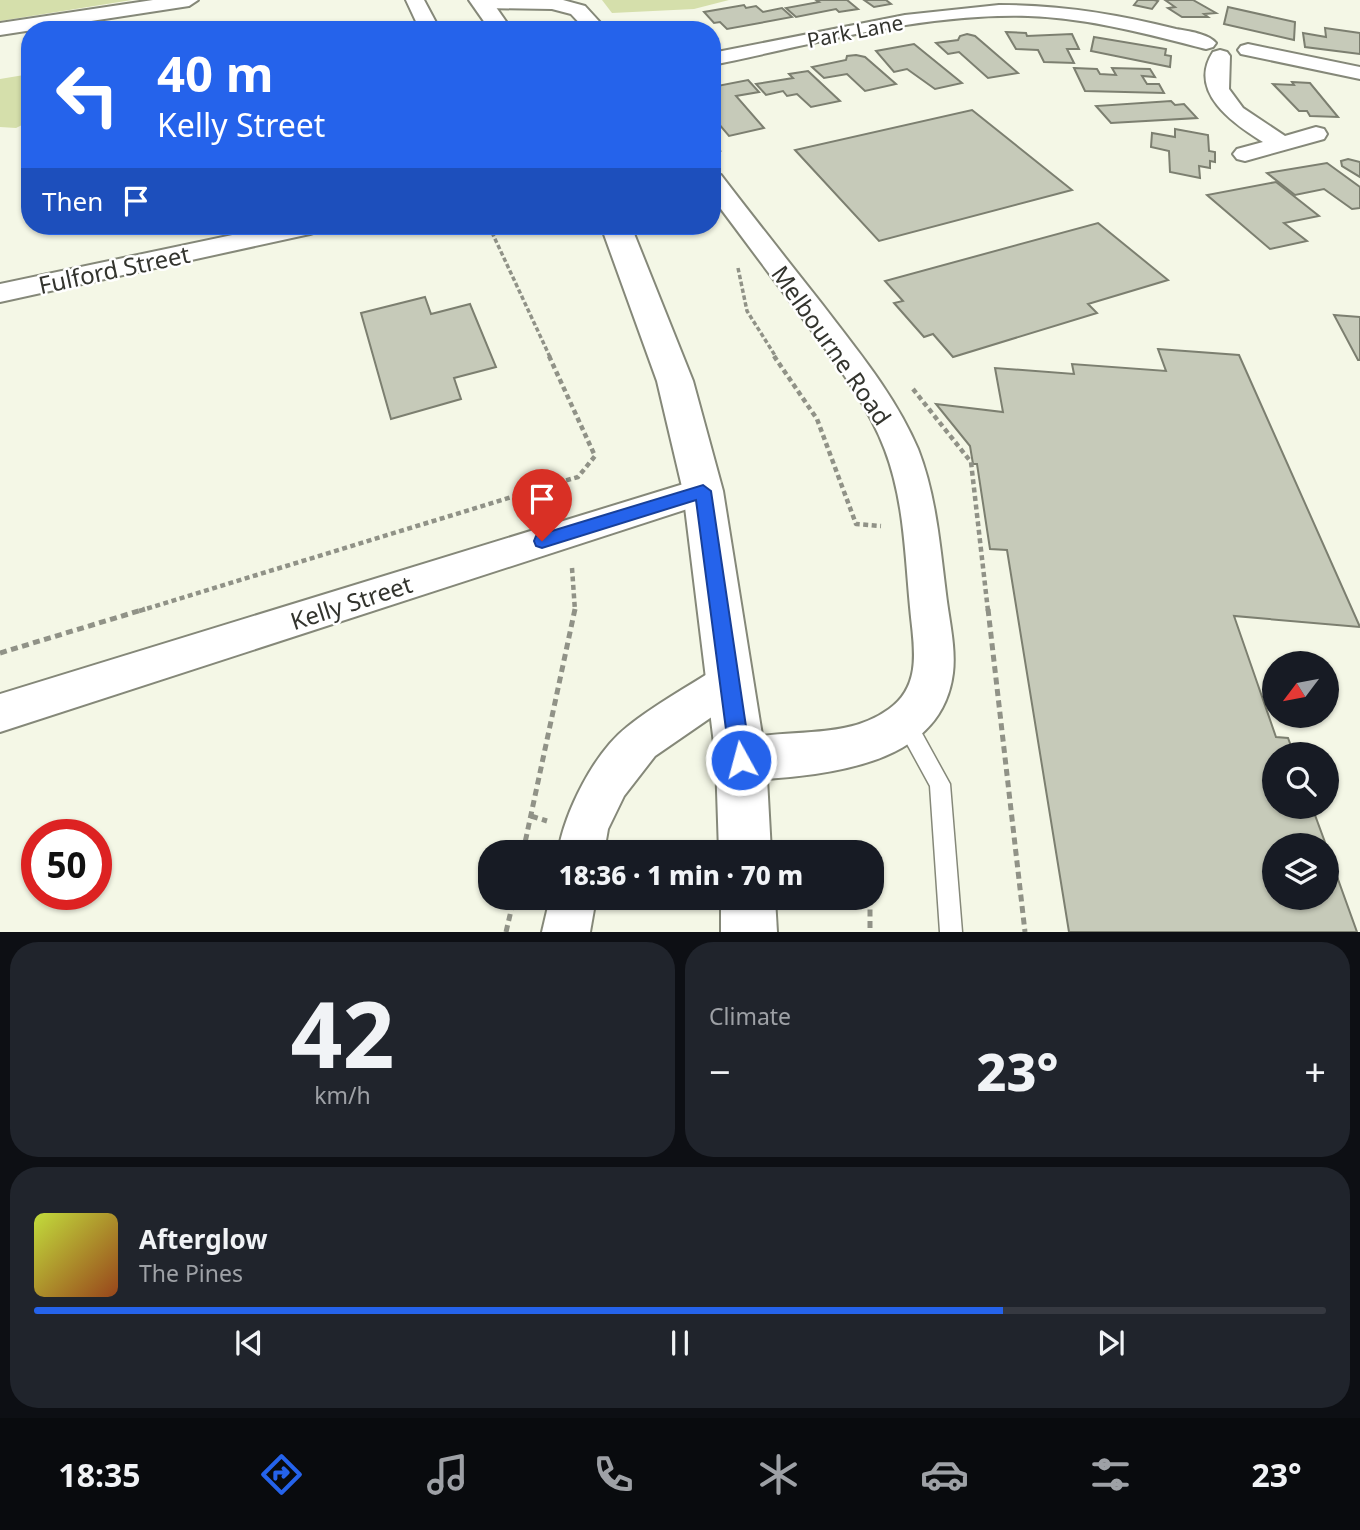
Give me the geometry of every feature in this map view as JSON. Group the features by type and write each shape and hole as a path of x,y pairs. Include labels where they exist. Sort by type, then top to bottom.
{"main road":[{"path":"481,1 495,21"},
{"path":"619,235 675,381 703,491 741,760 744,840"},
{"path":"748,910 749,932"}],"street":[{"path":"52,21 189,0"},
{"path":"415,0 426,21"},
{"path":"481,1 553,3 578,10 588,21"},
{"name":"Park Lane","path":"721,57 920,19 972,12 1063,14 1158,28 1213,49 1216,40 1230,41 1248,50 1360,73"},
{"path":"0,29 21,26"},
{"path":"1213,49 1217,89 1223,100 1259,130 1281,143"},
{"path":"1245,154 1316,134"},
{"name":"Melbourne Road","path":"721,192 870,391 893,432 904,458 920,530 936,663 925,701 905,722 887,734 842,748 741,760"},
{"name":"Fulford Street","path":"0,293 268,235"},
{"name":"Kelly Street","path":"0,713 703,491"},
{"path":"583,840 586,824 609,781 640,742 731,681"},
{"path":"566,932 571,910"}],"lane":[{"path":"905,722 940,784 951,932"}],"path":[{"path":"736,259 747,311 817,419 856,524 920,530"},
{"path":"0,653 564,481"},
{"path":"506,932 511,910"},
{"path":"870,910 870,932"}],"green space":[{"path":"0,0 132,0 0,21"},
{"path":"602,0 729,0 694,9 612,13"},
{"path":"21,76 21,126 16,128 0,127 0,79"}],"building":[{"path":"816,0 847,0 858,9 839,12 836,9 796,17 786,8 819,2"},
{"path":"864,0 886,0 891,4 874,7"},
{"path":"1138,0 1158,1 1152,9 1134,5"},
{"path":"1165,0 1193,0 1216,13 1204,14 1208,17 1182,17 1168,8 1175,7"},
{"path":"744,5 746,8 756,6 763,12 782,8 792,17 727,29 721,21 712,21 704,12"},
{"path":"1228,7 1295,22 1294,40 1224,24"},
{"path":"1325,28 1360,33 1360,54 1305,47 1303,33 1326,37"},
{"path":"1006,32 1026,33 1027,36 1072,34 1079,49 1067,49 1074,63 1044,62 1038,50 1016,49"},
{"path":"960,36 975,36 1018,73 988,78 959,52 948,54 936,43 958,40"},
{"path":"1094,37 1166,49 1165,55 1171,56 1170,67 1091,51"},
{"path":"914,44 962,83 935,89 907,69 894,72 876,51"},
{"path":"847,56 865,57 896,84 865,91 847,74 824,78 812,67 846,60"},
{"path":"1074,68 1097,69 1100,74 1116,75 1112,68 1150,69 1155,77 1142,76 1147,84 1159,84 1164,93 1085,91"},
{"path":"808,71 840,101 811,107 797,94 787,96 783,91 766,95 756,84 793,78 789,74"},
{"path":"748,80 759,92 736,96 764,128 729,136 721,127 721,85"},
{"path":"1292,82 1310,83 1338,117 1310,116 1307,111 1299,111 1273,84 1294,85"},
{"path":"1171,101 1175,105 1184,104 1197,118 1111,123 1096,106"},
{"path":"972,110 1072,190 879,241 795,150"},
{"path":"1175,129 1208,135 1209,151 1215,152 1215,162 1210,161 1210,168 1199,166 1200,178 1170,172 1169,151 1151,147 1152,133 1175,137"},
{"path":"1348,159 1360,162 1360,177 1342,166 1341,161"},
{"path":"1327,163 1360,187 1360,208 1352,209 1324,189 1295,195 1267,173"},
{"path":"1276,182 1319,216 1284,223 1307,241 1270,249 1207,195"},
{"path":"1098,223 1168,280 1088,304 1097,313 953,357 933,334 924,337 894,303 903,301 885,281"},
{"path":"425,297 431,314 470,304 496,367 454,378 461,399 391,419 361,313"},
{"path":"1334,315 1360,317 1360,360 1358,360"},
{"path":"1158,349 1239,355 1360,627 1234,616 1262,697 1262,728 1273,728 1276,737 1288,738 1290,742 1262,742 1262,819 1316,819 1322,833 1262,833 1262,910 1339,910 1339,882 1357,932 1069,932 1007,550 990,549 977,464 973,464 970,446 936,404 1003,412 995,368 1074,374 1072,364 1166,371"}],"route":[{"path":"542,541 703,491 741,760"}]}
